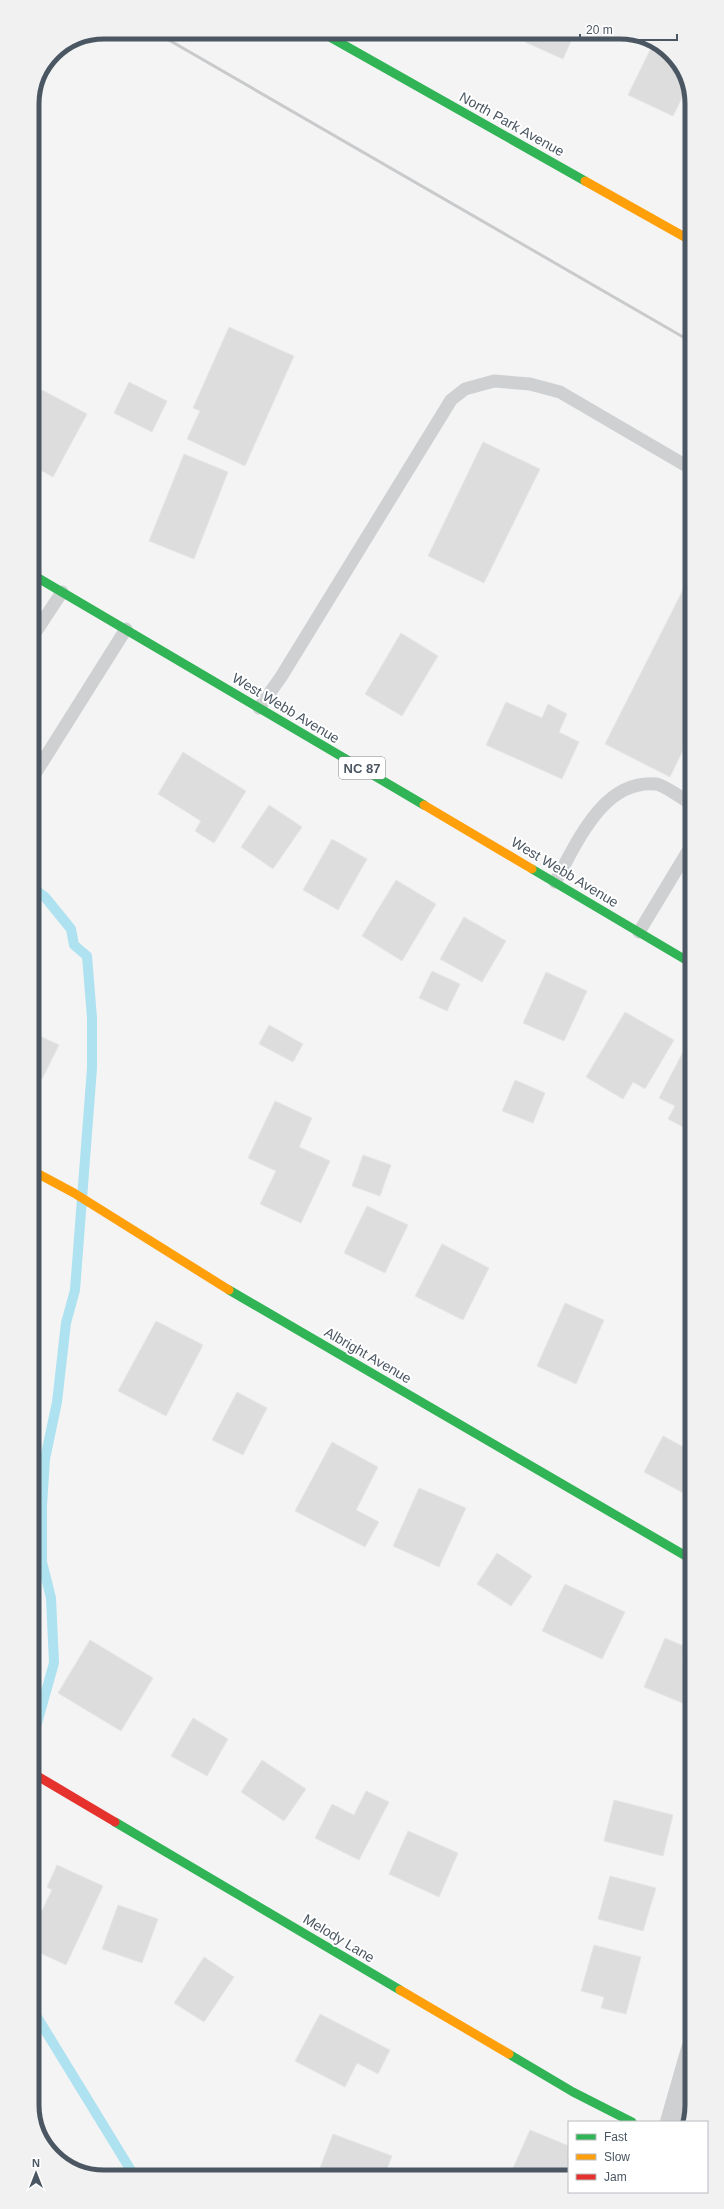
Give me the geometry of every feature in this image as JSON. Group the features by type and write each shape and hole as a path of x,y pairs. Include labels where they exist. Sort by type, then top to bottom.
{"main road":[{"name":"North Park Avenue","path":"336,39 685,237"},
{"name":"West Webb Avenue","path":"39,579 685,959"},
{"name":"Albright Avenue","path":"39,1173 74,1193 266,1313 685,1556"},
{"name":"Melody Lane","path":"39,1777 573,2092 630,2121"}],"street":[{"path":"671,2121 685,2073"}],"lane":[{"path":"259,708 281,676 451,400 465,389 494,380 530,384 560,392 685,465"},
{"path":"39,627 62,592"},
{"path":"39,767 126,629"},
{"path":"555,882 597,812 626,788 657,784 685,801"},
{"path":"639,932 685,854"}],"building":[{"path":"526,39 572,39 563,59 525,42"},
{"path":"651,47 663,55 676,71 683,87 684,94 673,116 628,95"},
{"path":"229,327 294,356 245,466 187,439 200,411 193,408"},
{"path":"129,382 167,401 152,432 114,413"},
{"path":"42,390 87,414 53,477 39,469 39,396"},
{"path":"483,442 540,469 484,583 428,556"},
{"path":"184,454 228,472 194,559 149,541"},
{"path":"685,586 685,746 670,777 605,744"},
{"path":"401,633 438,656 402,716 365,694"},
{"path":"506,702 542,718 548,704 567,714 559,732 579,742 562,779 486,745"},
{"path":"183,752 246,791 214,843 195,831 201,821 158,794"},
{"path":"269,805 302,827 273,869 241,847"},
{"path":"332,839 367,859 338,910 303,890"},
{"path":"396,880 436,904 402,961 362,936"},
{"path":"464,917 506,941 482,982 440,959"},
{"path":"432,971 460,984 447,1011 419,998"},
{"path":"546,972 587,991 564,1041 523,1023"},
{"path":"625,1012 674,1040 645,1089 633,1082 623,1099 586,1077"},
{"path":"269,1025 303,1044 293,1062 259,1044"},
{"path":"39,1036 59,1045 42,1079 39,1078"},
{"path":"684,1050 685,1128 668,1119 675,1106 659,1098"},
{"path":"515,1080 545,1093 533,1123 502,1111"},
{"path":"275,1101 312,1118 299,1147 330,1161 301,1223 260,1204 276,1171 248,1158"},
{"path":"363,1155 391,1165 380,1196 352,1186"},
{"path":"367,1206 408,1225 385,1273 344,1253"},
{"path":"442,1244 489,1268 463,1320 415,1296"},
{"path":"565,1303 604,1320 576,1384 537,1366"},
{"path":"156,1321 203,1345 166,1416 118,1391"},
{"path":"237,1392 267,1408 243,1455 212,1440"},
{"path":"663,1436 685,1448 685,1494 644,1472"},
{"path":"332,1442 378,1467 356,1510 379,1522 365,1547 295,1511"},
{"path":"419,1488 466,1508 439,1567 393,1546"},
{"path":"497,1553 532,1576 511,1606 477,1584"},
{"path":"565,1584 625,1612 602,1659 542,1631"},
{"path":"665,1638 685,1647 685,1655 682,1662 685,1663 685,1704 644,1687"},
{"path":"90,1640 153,1678 121,1731 58,1693"},
{"path":"193,1718 228,1739 207,1776 171,1756"},
{"path":"262,1760 306,1789 284,1821 241,1792"},
{"path":"366,1791 389,1802 359,1860 315,1838 332,1804 354,1815"},
{"path":"614,1800 673,1815 663,1856 604,1841"},
{"path":"408,1831 458,1853 439,1897 389,1874"},
{"path":"57,1865 103,1886 66,1965 39,1952 39,1917 52,1890 47,1887"},
{"path":"610,1876 656,1888 643,1931 598,1919"},
{"path":"118,1905 158,1919 142,1963 102,1949"},
{"path":"594,1945 641,1957 626,2014 601,2008 604,1997 581,1991"},
{"path":"204,1957 234,1977 204,2022 174,2003"},
{"path":"320,2014 390,2050 378,2074 357,2063 345,2087 295,2061"},
{"path":"530,2130 568,2146 568,2170 512,2170"},
{"path":"333,2134 392,2156 386,2170 325,2170 320,2168"}],"waterway":[{"path":"39,892 45,897 71,929 74,945 87,956 92,1018 92,1068 75,1290 66,1323 57,1402 45,1459 42,1506 42,1562 51,1598 54,1663 39,1716"},
{"path":"39,2020 131,2170"}],"railway":[{"path":"167,39 685,338"}],"traffic: fast":[{"path":"333,39 585,181"},
{"path":"39,579 424,805"},
{"path":"532,869 685,959"},
{"path":"229,1290 685,1556"},
{"path":"115,1822 400,1990"},
{"path":"509,2054 573,2092 630,2121"}],"traffic: slow":[{"path":"585,181 685,237"},
{"path":"424,805 532,869"},
{"path":"39,1174 74,1193 229,1290"},
{"path":"400,1990 509,2054"}],"traffic: jam":[{"path":"39,1777 115,1822"}]}
